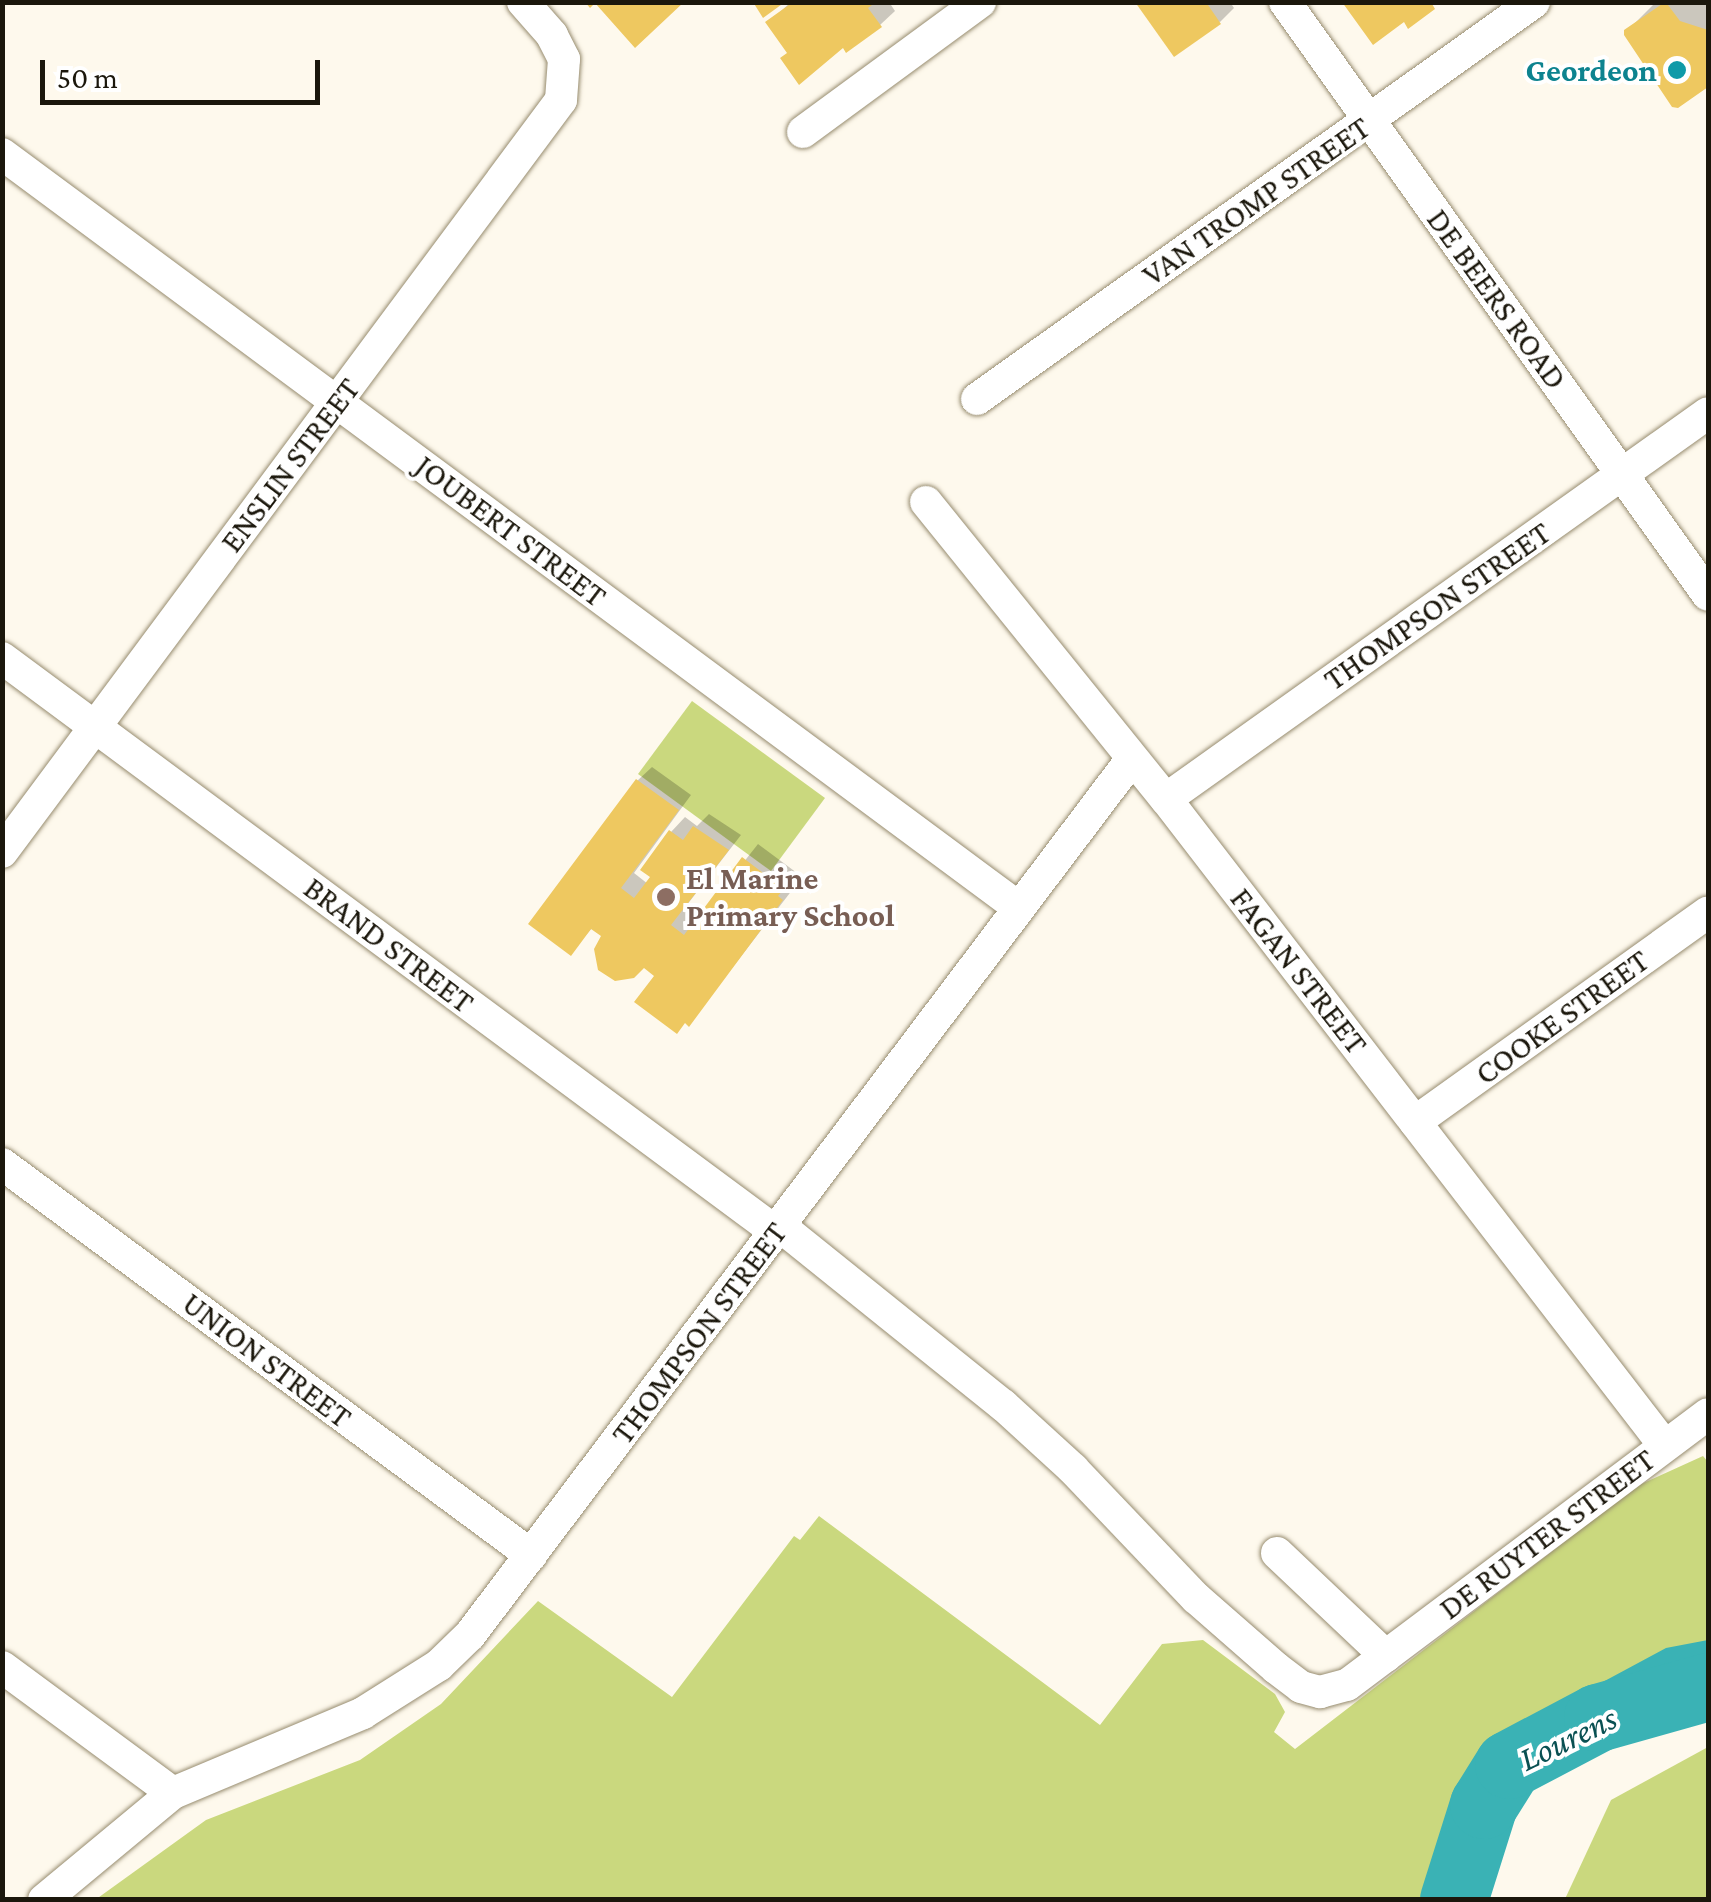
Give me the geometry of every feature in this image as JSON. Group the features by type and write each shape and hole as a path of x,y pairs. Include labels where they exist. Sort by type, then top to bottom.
{"street":[{"name":"ENSLIN STREET","path":"2,852 554,112 566,74 559,47 524,2"},
{"path":"802,132 980,2"},
{"name":"DE BEERS ROAD","path":"1285,2 1708,595"},
{"name":"VAN TROMP STREET","path":"977,399 1534,2"},
{"name":"JOUBERT STREET","path":"2,154 1019,908"},
{"name":"THOMPSON STREET","path":"1166,799 1708,413"},
{"name":"FAGAN STREET","path":"926,502 1166,799 1664,1445"},
{"name":"BRAND STREET","path":"2,658 778,1229 1003,1404 1072,1469 1196,1598 1301,1687 1320,1692 1348,1685 1386,1656"},
{"name":"THOMPSON STREET","path":"44,1900 173,1793 364,1713 409,1686 470,1635 1131,760"},
{"name":"COOKE STREET","path":"1415,1122 1708,912"},
{"name":"UNION STREET","path":"2,1164 532,1556"},
{"name":"DE RUYTER STREET","path":"1386,1656 1708,1414"},
{"path":"1277,1553 1386,1656"},
{"path":"2,1666 173,1793"}],"green space":[{"path":"692,701 825,798 771,871 638,774"},
{"path":"1703,1456 1708,1462 1708,1687 1598,1718 1509,1765 1484,1805 1454,1899 95,1900 206,1820 360,1760 441,1704 538,1601 672,1697 794,1536 800,1540 819,1516 1100,1725 1162,1644 1203,1640 1275,1694 1285,1712 1274,1732 1295,1749 1637,1486"},
{"path":"1708,1747 1708,1899 1565,1899 1611,1800"}],"water":[{"path":"1708,1640 1708,1714 1642,1728 1591,1749 1580,1743 1563,1718 1573,1698 1666,1648"}],"building":[{"path":"585,2 684,2 635,48 595,3 590,8"},
{"path":"753,2 785,2 763,18"},
{"path":"793,2 876,2 868,8 882,27 846,53 843,48 799,85 780,58 787,53 765,22"},
{"path":"1135,2 1206,2 1221,24 1174,57"},
{"path":"1342,2 1431,2 1435,9 1408,29 1404,22 1373,45"},
{"name":"Geordeon","path":"1662,4 1668,5 1680,21 1708,30 1708,87 1678,108 1672,107 1624,35 1624,30"},
{"path":"636,779 679,810 621,888 634,898 650,877 640,870 669,830 683,840 693,826 729,850 671,925 684,935 742,857 784,889 778,896 783,900 689,1027 685,1023 677,1034 634,1002 654,976 644,968 634,978 615,981 598,970 594,949 601,936 591,929 571,956 528,924"}],"waterway":[{"name":"Lourens","path":"1454,1900 1484,1805 1509,1765 1598,1718 1708,1687"}],"place":[{"name":"Geordeon","path":"1677,70"},
{"name":"El Marine Primary School","path":"666,897"}]}
